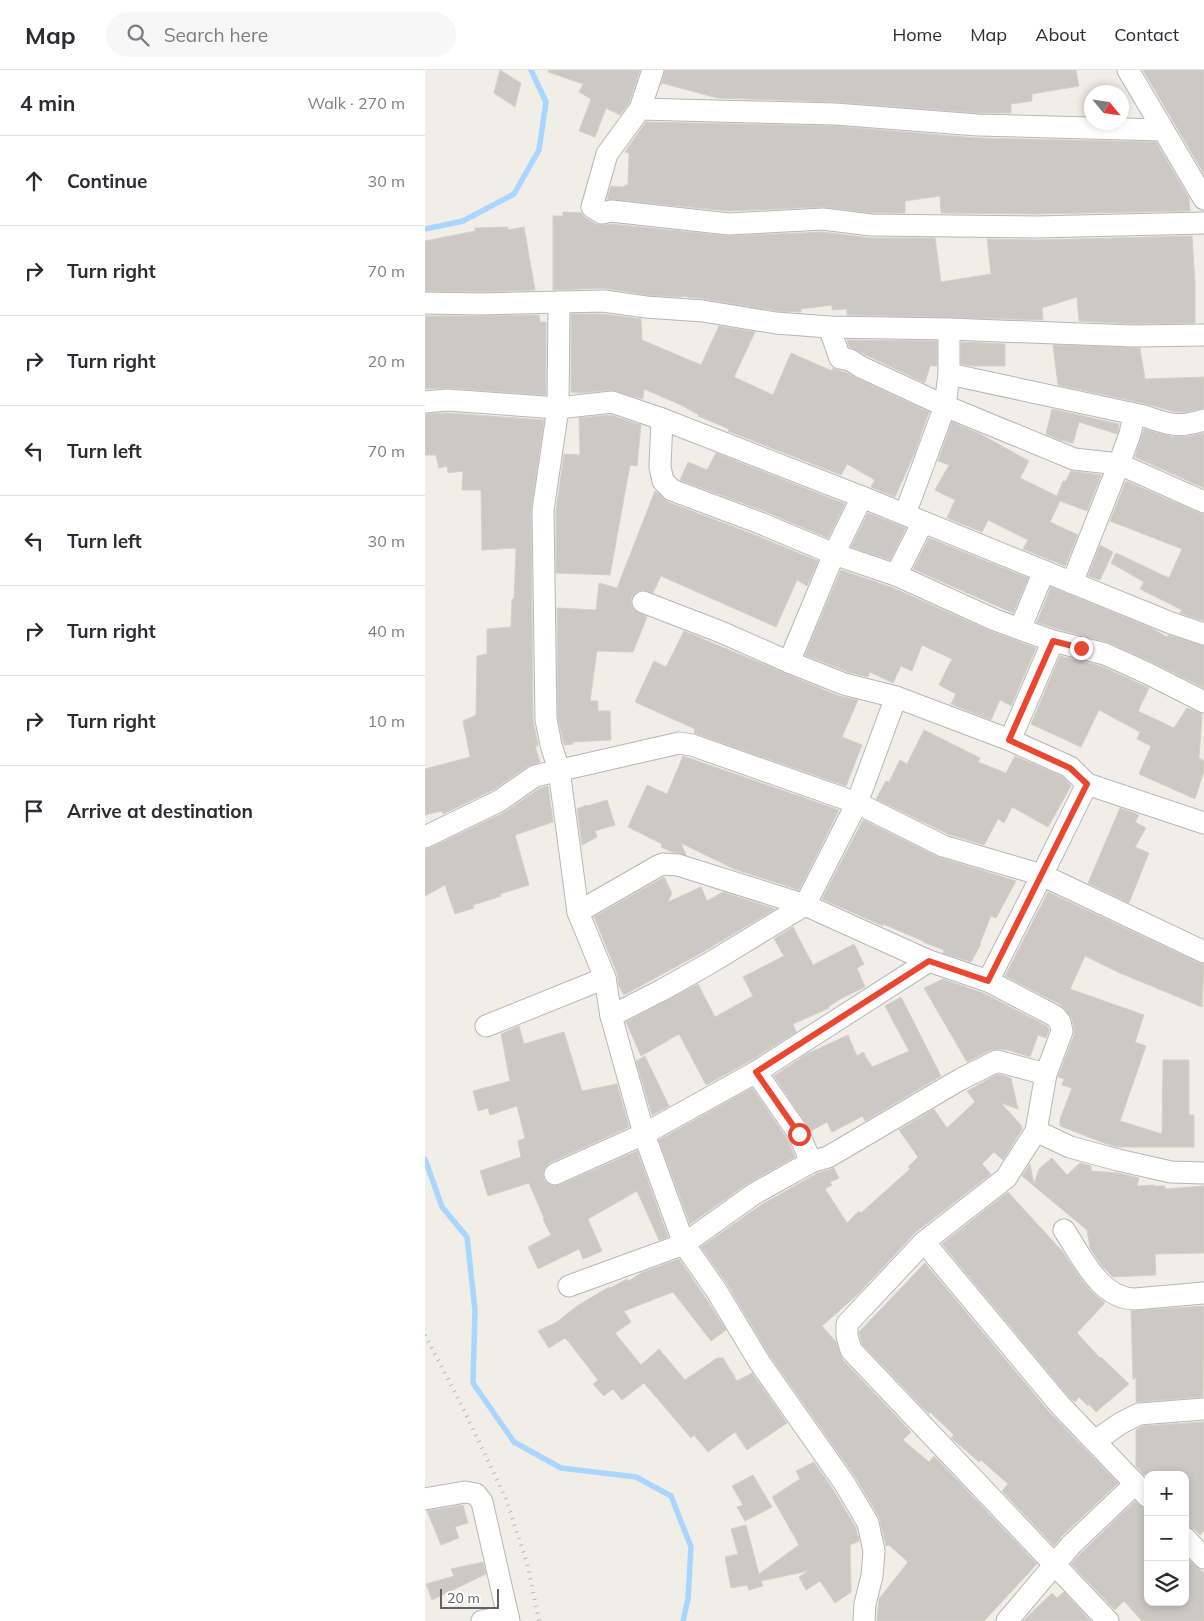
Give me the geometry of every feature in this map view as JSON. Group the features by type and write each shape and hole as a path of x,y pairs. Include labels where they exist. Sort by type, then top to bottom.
{"street":[{"path":"653,70 640,109 607,154 592,207 602,212 611,210 729,224 823,219 871,225 1036,227 1204,224"},
{"path":"1128,70 1204,199"},
{"path":"640,109 835,114 978,125 1162,130"},
{"path":"425,303 481,304 604,301 646,307 703,311 776,323 829,327 949,329 1133,336 1204,335"},
{"path":"559,302 558,408 543,510 547,719 551,745 559,770 578,912 605,978 611,1016 644,1134 684,1244 716,1290 760,1363 845,1484 868,1523 874,1551 872,1576 865,1604 864,1621"},
{"path":"829,327 841,358 850,360 861,367 945,406 1074,459 1119,464 1204,502"},
{"path":"896,576 945,406 949,374 949,329"},
{"path":"949,374 1144,416 1168,425 1186,425 1204,420"},
{"path":"425,402 447,400 558,408 611,402 662,419 862,497 1072,583 1204,634"},
{"path":"1072,583 1119,464 1130,434 1134,415 1144,416"},
{"path":"662,419 660,467 663,481 672,490 760,523 834,554 896,576 995,620 1053,641 1105,654 1204,702"},
{"path":"789,662 834,554 862,497"},
{"path":"1020,629 1044,571"},
{"path":"643,602 721,632 844,684 896,697 1009,740 1070,768 1087,784 1204,822"},
{"path":"1009,740 1053,641"},
{"path":"611,1016 694,972 805,905 857,803 896,697"},
{"path":"425,837 499,801 535,776 679,743 857,803 943,846 1042,875 1204,952"},
{"path":"988,981 1087,784"},
{"path":"578,912 663,864 678,865 805,905 929,961 988,981 1055,1016 1060,1022 1062,1031 1046,1074 1036,1131 1006,1178 924,1242 847,1324 847,1336 851,1350 1108,1621"},
{"path":"555,1174 644,1134 756,1072 929,961"},
{"path":"486,1026 605,978"},
{"path":"569,1286 684,1244 754,1194 811,1162 828,1157 961,1079 997,1061 1046,1074"},
{"path":"756,1072 799,1134 811,1162"},
{"path":"1036,1131 1070,1147 1118,1160 1171,1172 1204,1173"},
{"path":"1065,1230 1098,1282 1112,1294 1125,1299 1135,1300 1204,1293"},
{"path":"924,1242 1060,1405 1142,1491 1071,1545 1007,1621"},
{"path":"1095,1441 1121,1423 1139,1414 1204,1409"},
{"path":"425,1498 465,1492 476,1494 482,1502 509,1619 482,1621"},
{"path":"1189,1542 1204,1558"}],"building":[{"path":"500,70 521,83 515,107 494,93"},
{"path":"549,70 640,70 629,103 620,115 606,108 595,137 579,131 591,99 579,92 583,84 548,72"},
{"path":"665,70 1076,70 1079,86 1032,94 1032,101 1011,104 1011,113 979,113 835,102 717,98 662,83 661,86"},
{"path":"1143,70 1204,70 1204,174"},
{"path":"646,122 834,126 978,138 1156,142 1189,198 1190,211 1036,214 941,213 940,196 905,201 905,213 872,213 823,207 729,211 607,199 611,186 624,187 628,185 629,153 625,152"},
{"path":"563,212 581,213 596,224 728,236 823,232 871,238 935,238 941,282 991,274 987,239 1036,240 1192,236 1195,323 1132,324 1079,321 1077,297 1042,308 1043,320 847,315 847,309 832,310 832,305 801,309 801,312 777,311 686,296 647,295 604,288 553,290 553,216 563,216"},
{"path":"508,227 508,230 524,227 535,290 481,292 425,291 425,241 475,231 475,228"},
{"path":"571,314 603,314 641,319 642,340 701,365 719,326 755,332 734,377 773,395 791,353 832,371 833,368 845,372 929,412 915,452 895,497 871,487 875,480 847,464 841,475 728,431 729,429 644,389 643,399 611,390 571,392"},
{"path":"539,315 540,322 546,322 546,395 448,388 425,389 425,316"},
{"path":"847,340 937,341 937,366 930,366 925,383 849,347"},
{"path":"961,342 1005,344 1005,366 961,364"},
{"path":"1053,345 1140,348 1145,379 1204,377 1204,408 1186,412 1175,412 1058,385"},
{"path":"1052,409 1119,424 1117,434 1079,422 1073,443 1060,440 1046,434"},
{"path":"447,413 544,420 531,510 533,719 538,746 535,746 540,762 528,766 493,790 443,814 442,811 425,815 425,769 470,757 463,721 476,715 477,656 487,654 487,629 511,627 512,599 514,599 516,548 482,550 481,490 462,490 463,471 448,473 447,466 439,468 436,455 425,455 425,414"},
{"path":"611,415 641,425 637,466 630,465 610,575 556,573 556,511 564,454 580,455 579,418"},
{"path":"952,422 980,434 1029,461 1020,478 1057,496 1063,481 1065,482 1071,471 1101,475 1087,511 1060,501 1050,522 1078,535 1065,566 1023,549 1028,540 988,520 982,532 947,518 955,500 935,490 949,465 938,461"},
{"path":"1144,429 1173,437 1204,433 1204,488 1135,457"},
{"path":"716,453 845,504 828,538 764,511 680,480 688,462 707,470"},
{"path":"1126,481 1204,514 1204,621 1180,613 1182,610 1140,589 1144,582 1111,563 1116,553 1169,578 1182,549 1110,521"},
{"path":"655,491 668,502 818,561 807,586 797,580 776,627 661,576 653,593 642,590 636,592 631,598 633,609 647,617 633,652 597,651 590,701 598,701 598,711 610,711 611,740 573,742 573,744 564,745 558,718 557,608 596,610 599,583 617,588"},
{"path":"868,513 906,528 890,560 851,547"},
{"path":"929,538 1028,578 1013,613 913,569"},
{"path":"1100,545 1113,552 1100,580 1088,576"},
{"path":"841,570 891,587 990,631 1036,648 1011,706 1000,700 991,720 951,704 956,694 939,685 952,659 922,645 912,671 901,666 893,683 870,672 868,677 848,672 805,655"},
{"path":"1051,587 1151,628 1167,637 1168,635 1204,646 1204,688 1110,643 1037,622"},
{"path":"684,631 839,696 858,700 842,737 862,745 846,786 694,733 695,729 635,702 654,661 666,667"},
{"path":"1060,656 1101,666 1149,688 1138,711 1174,728 1187,708 1202,714 1199,758 1204,761 1204,771 1195,799 1139,774 1151,746 1137,739 1140,732 1099,710 1081,747 1031,724"},
{"path":"924,730 980,758 978,762 1006,773 1015,756 1063,777 1071,786 1048,827 1012,807 1004,823 998,819 984,845 948,834 876,799 886,781 889,782 900,760 907,764"},
{"path":"683,756 839,810 799,890 734,869 681,843 686,855 672,852 661,847 662,844 628,827 647,785 667,794"},
{"path":"548,786 553,822 515,835 529,885 500,894 501,896 473,905 474,908 455,914 445,885 425,896 425,849 505,812 540,788"},
{"path":"607,800 615,825 595,831 597,837 582,845 577,809"},
{"path":"1120,808 1139,815 1135,822 1146,828 1135,847 1149,853 1129,903 1088,883"},
{"path":"863,820 938,857 1016,881 996,918 991,916 981,944 971,962 943,953 944,950 822,899"},
{"path":"664,877 672,893 668,902 701,887 707,901 723,892 775,909 703,952 624,995 594,917"},
{"path":"1048,892 1204,964 1202,1007 1120,973 1085,956 1070,989 1144,1015 1135,1042 1146,1046 1120,1121 1162,1134 1163,1060 1189,1060 1189,1115 1194,1115 1194,1147 1117,1147 1060,1126 1060,1119 1072,1088 1062,1085 1064,1079 1058,1077 1074,1035 1072,1019 1061,1005 1005,976"},
{"path":"793,927 813,965 854,944 864,964 857,968 865,987 842,998 829,1008 793,1024 796,1032 750,1061 706,1085 679,1034 641,1056 626,1022 698,984 715,1017 753,996 743,977 784,956 774,939"},
{"path":"943,979 983,993 1047,1026 1049,1030 1046,1038 1038,1035 1030,1057 1000,1049 991,1050 967,1062 924,988"},
{"path":"901,997 941,1076 865,1121 863,1116 832,1132 827,1122 811,1131 774,1076 807,1054 848,1035 857,1056 863,1052 872,1067 909,1051 885,1006"},
{"path":"519,1026 524,1044 564,1032 582,1091 617,1084 629,1127 549,1163 543,1172 544,1180 553,1186 560,1185 637,1151 668,1237 659,1240 637,1191 588,1219 602,1251 583,1259 579,1249 538,1269 528,1247 551,1235 529,1183 488,1196 480,1171 521,1157 518,1141 525,1138 517,1106 490,1115 488,1108 478,1111 473,1091 510,1081 501,1034"},
{"path":"645,1056 669,1106 652,1115 636,1061"},
{"path":"998,1074 1011,1078 1018,1109 1001,1103 1021,1125 1022,1129 1003,1160 994,1152 982,1164 991,1174 916,1232 857,1295 822,1326 836,1342 842,1359 911,1432 903,1440 929,1462 934,1456 1037,1564 984,1621 877,1621 879,1599 908,1562 889,1545 886,1546 879,1517 856,1478 770,1356 727,1284 701,1247 761,1205 816,1174 834,1168 839,1178 830,1182 832,1185 825,1189 847,1223 859,1211 861,1213 910,1169 908,1167 918,1157 899,1130 934,1109 947,1128 975,1102 967,1091"},
{"path":"752,1088 788,1140 795,1157 747,1184 690,1224 659,1140"},
{"path":"1052,1158 1067,1175 1080,1163 1091,1166 1091,1171 1118,1173 1139,1178 1137,1186 1165,1186 1165,1189 1204,1186 1204,1253 1155,1254 1156,1275 1113,1277 1103,1267 1090,1248 1087,1230 1022,1176 1030,1164 1034,1184 1039,1169"},
{"path":"1008,1192 1062,1251 1084,1283 1105,1303 1077,1333 1100,1358 1129,1384 1096,1412 1079,1397 1075,1402 1069,1397 942,1244"},
{"path":"679,1259 726,1330 711,1341 673,1292 624,1311 631,1322 615,1333 641,1365 659,1349 685,1380 717,1358 723,1358 737,1381 752,1373 787,1423 747,1450 735,1432 708,1452 694,1435 691,1438 644,1383 622,1400 613,1389 604,1396 593,1384 598,1380 565,1338 549,1348 538,1331 557,1322 577,1306 609,1287 627,1279 629,1281 641,1273"},
{"path":"925,1263 1050,1413 1118,1483 1062,1536 1054,1546 1002,1491 1008,1484 981,1460 979,1462 951,1438 954,1435 930,1412 929,1414 862,1344 859,1332"},
{"path":"1204,1306 1203,1397 1136,1402 1136,1377 1133,1380 1131,1311"},
{"path":"1204,1422 1204,1531 1200,1535 1189,1527 1189,1471 1144,1471 1144,1475 1136,1466 1136,1430 1142,1426"},
{"path":"814,1462 856,1528 859,1541 850,1545 851,1592 835,1603 820,1581 806,1590 799,1577 808,1571 761,1581 763,1586 749,1590 747,1585 731,1588 725,1557 738,1554 731,1529 746,1525 759,1574 799,1545 772,1497 800,1479 796,1471"},
{"path":"753,1475 772,1507 745,1521 737,1507 743,1505 732,1486"},
{"path":"1135,1501 1144,1509 1144,1606 1189,1606 1189,1560 1204,1573 1204,1621 1142,1621 1124,1601 1115,1610 1071,1564"},
{"path":"463,1505 468,1523 455,1527 459,1538 441,1545 427,1511"},
{"path":"483,1562 486,1574 432,1600 426,1584 454,1576 451,1569"},
{"path":"1064,1592 1091,1621 1023,1621 1052,1593 1057,1598"}],"waterway":[{"path":"425,229 463,221 514,194 539,150 546,102 531,70"},
{"path":"425,1159 442,1207 467,1237 475,1310 473,1383 514,1442 561,1468 636,1477 671,1496 691,1547 688,1599 683,1621"}],"railway":[{"path":"425,1335 461,1404 506,1499 527,1563 539,1621"}],"route":[{"path":"799,1134 756,1072 929,961 988,981 1087,784 1070,768 1009,740 1053,641 1081,648"}]}
